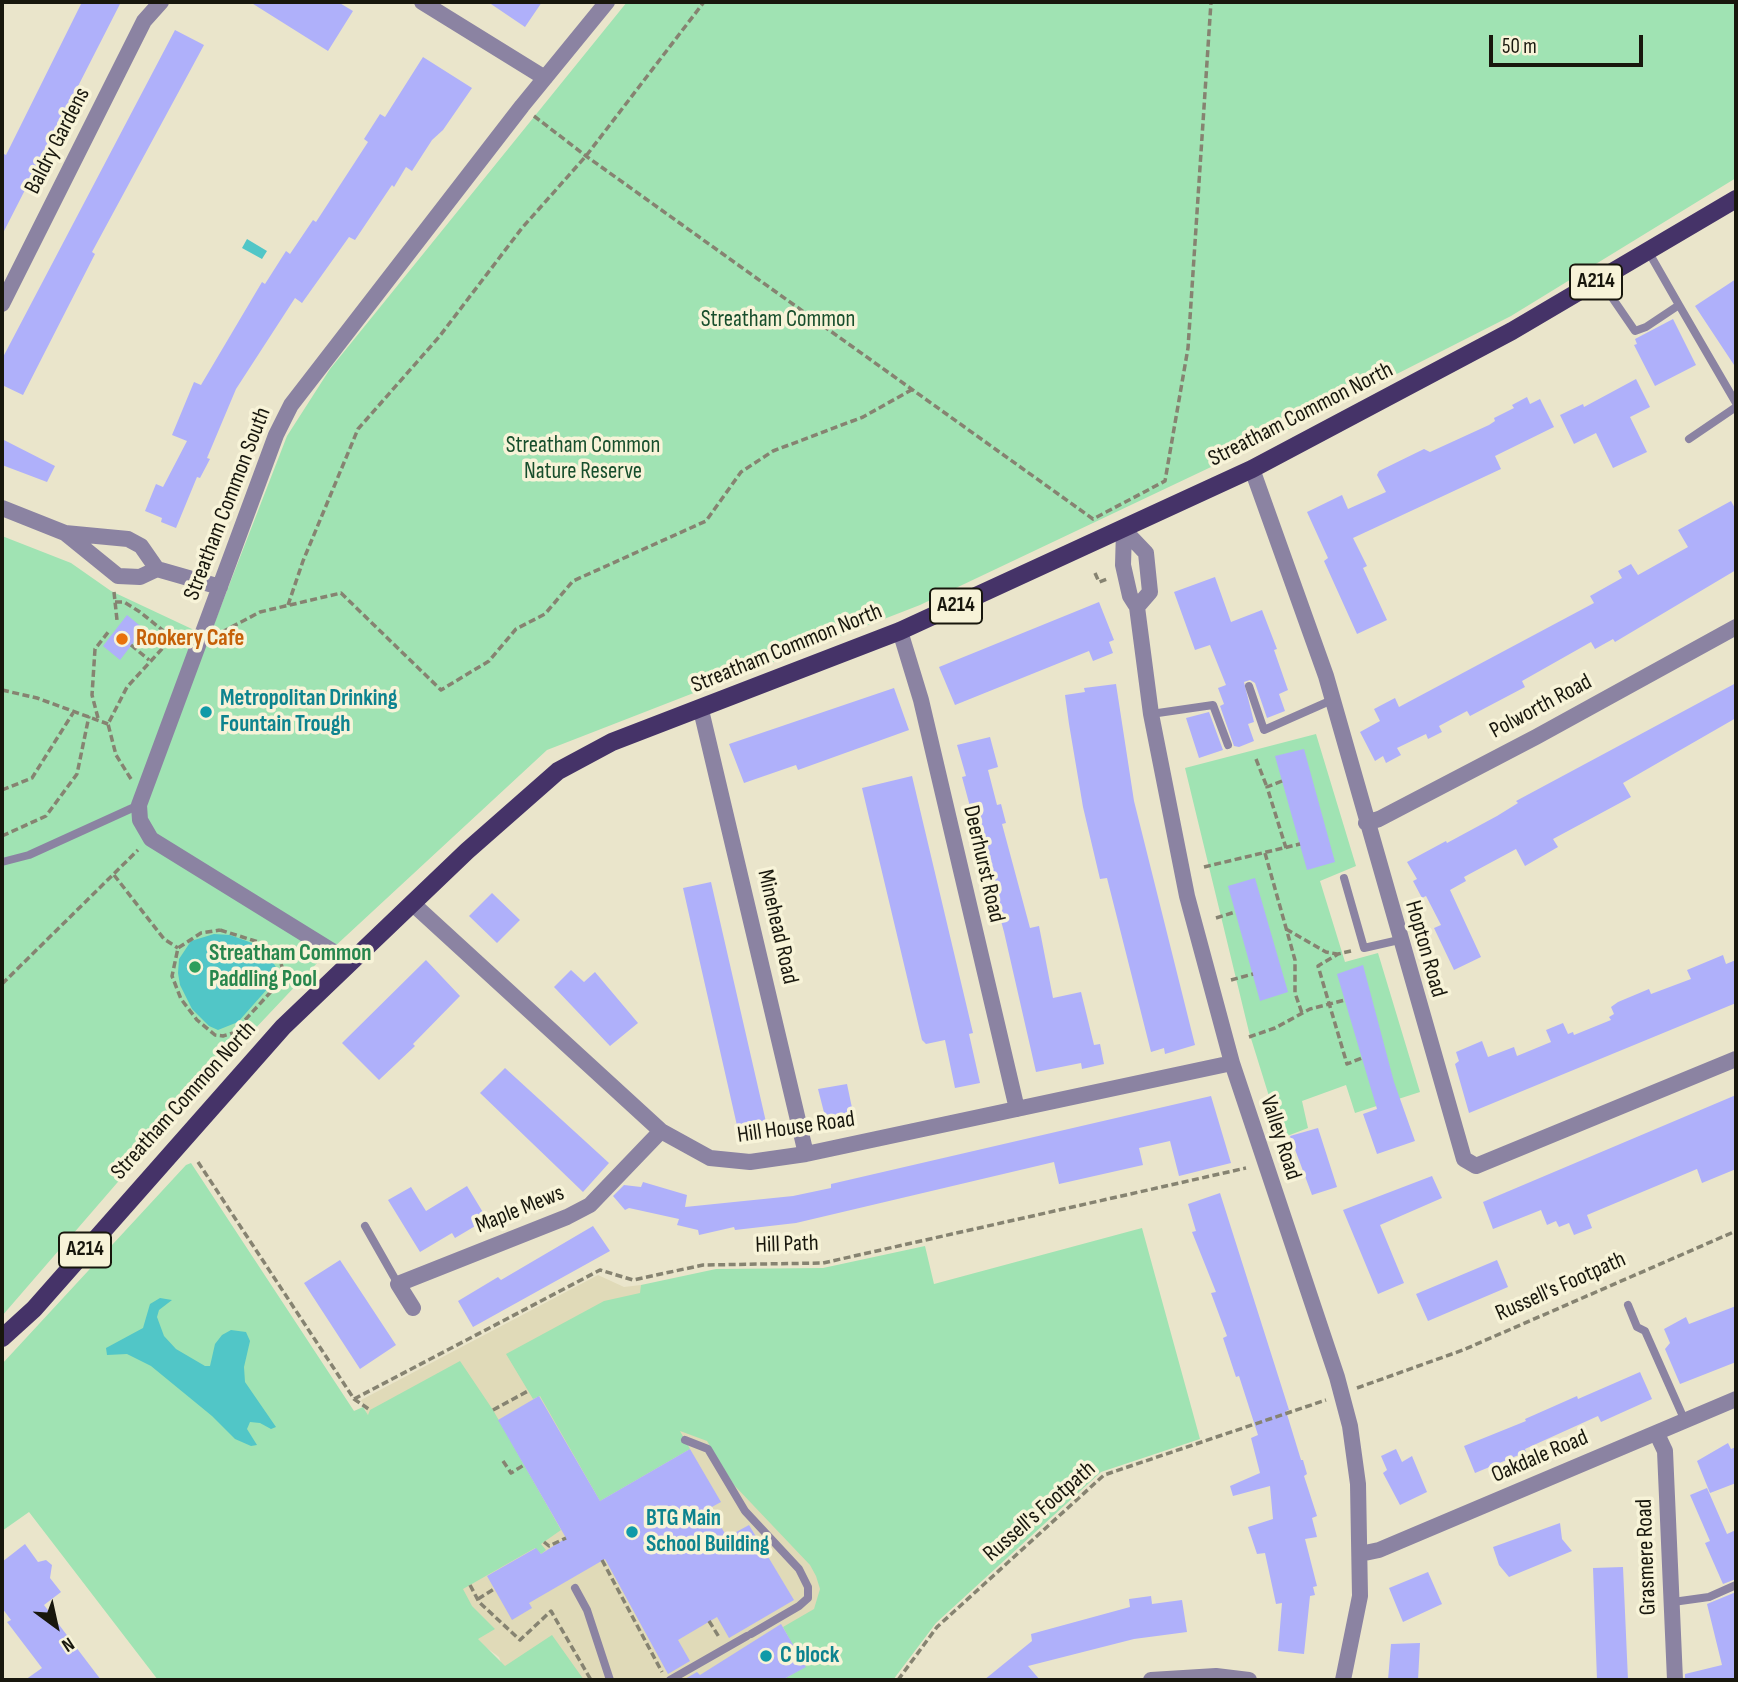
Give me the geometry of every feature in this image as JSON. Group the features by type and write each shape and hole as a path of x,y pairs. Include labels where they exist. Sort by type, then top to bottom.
{"main road":[{"name":"Streatham Common North","path":"2,1338 34,1309 283,1027 412,903 558,771 612,742 701,710 900,631 1252,469 1393,396 1600,279 1736,198"}],"street":[{"name":"Baldry Gardens","path":"2,304 144,21 161,2"},
{"path":"422,2 545,78"},
{"name":"Streatham Common South","path":"139,805 276,435 291,405 522,106 607,2"},
{"name":"Hopton Road","path":"1252,469 1332,700 1454,1132 1464,1159 1469,1165 1476,1166 1736,1059"},
{"path":"2,508 65,533 118,576 140,577 157,569"},
{"name":"Valley Road","path":"1124,530 1146,553 1150,592 1138,607"},
{"name":"Valley Road","path":"1124,530 1123,565 1130,596 1138,607 1151,715 1187,895 1232,1063 1342,1394 1358,1484 1360,1554 1360,1596 1343,1680"},
{"path":"65,533 113,535 128,539 141,546 157,569 220,587"},
{"name":"Polworth Road","path":"1366,823 1379,819 1512,750 1736,627"},
{"name":"Deerhurst Road","path":"900,631 921,700 1017,1109"},
{"name":"Minehead Road","path":"701,710 806,1154"},
{"path":"139,805 140,820 150,839 350,962"},
{"name":"Hill House Road","path":"412,903 661,1131 710,1158 750,1162 806,1154 1232,1063"},
{"name":"Maple Mews","path":"398,1284 567,1217 590,1205 661,1131"},
{"path":"398,1284 413,1308"},
{"name":"Oakdale Road","path":"1360,1554 1379,1550 1736,1399"},
{"name":"Grasmere Road","path":"1657,1434 1665,1451 1675,1680"},
{"path":"1151,1680 1216,1676 1249,1680"}],"lane":[{"path":"1648,251 1736,405 1689,439"},
{"path":"1600,279 1635,331 1679,306"},
{"path":"1249,686 1264,730 1332,700"},
{"path":"1151,715 1213,705 1228,745"},
{"path":"2,862 30,855 139,805"},
{"path":"1344,878 1364,948 1399,940"},
{"path":"365,1226 398,1284"},
{"path":"1628,1305 1637,1327 1645,1331 1685,1422"},
{"path":"670,1680 799,1606 808,1598 808,1587 799,1569 745,1511 708,1449 685,1440"},
{"path":"1672,1602 1710,1597 1736,1585"},
{"path":"575,1588 587,1609 610,1680"}],"path":[{"path":"288,606 303,561 358,429 439,337 522,228 586,156 704,2"},
{"path":"522,106 586,156 1093,519 1165,481 1188,348 1211,2"},
{"path":"215,635 260,612 341,593 440,690 489,661 516,629 545,614 573,581 706,521 741,472 773,451 863,417 914,389"},
{"path":"1095,573 1099,582 1109,579"},
{"path":"115,586 117,620"},
{"path":"115,602 124,602 141,611 172,638 186,639"},
{"path":"98,718 92,695 95,649 109,631"},
{"path":"132,780 116,755 108,724 127,687 172,638"},
{"path":"131,645 149,660"},
{"path":"2,690 37,698 98,718 108,724"},
{"path":"2,790 32,778 73,712"},
{"path":"2,836 46,817 77,774 89,716"},
{"path":"1256,759 1286,848"},
{"path":"1267,787 1282,781"},
{"path":"2,984 150,839"},
{"path":"1203,867 1300,844"},
{"path":"1265,853 1295,960 1295,993 1302,1013"},
{"path":"114,875 164,939 178,948"},
{"path":"1216,918 1235,912"},
{"path":"1286,929 1326,952 1338,954"},
{"path":"229,932 265,944 275,952 281,963 283,977 233,1033 215,1035 197,1020 175,988 173,965 178,948 201,933 229,932"},
{"path":"1362,1058 1347,1063 1318,966 1338,954 1364,948"},
{"path":"1231,979 1253,974"},
{"path":"1249,1037 1302,1013 1345,1000"},
{"path":"198,1163 355,1399 370,1410"},
{"name":"Hill Path","path":"355,1399 600,1270 633,1280 703,1265 823,1263 1247,1168"},
{"name":"Russell's Footpath","path":"1359,1387 1463,1350 1736,1231"},
{"path":"493,1410 528,1391"},
{"name":"Russell's Footpath","path":"898,1680 937,1627 1104,1475 1324,1401"},
{"path":"503,1461 511,1473 524,1465"},
{"path":"544,1542 549,1546 566,1538"},
{"path":"602,1560 656,1661"},
{"path":"470,1585 478,1599 520,1640 551,1611 591,1680"},
{"path":"478,1599 494,1588"},
{"path":"709,1621 716,1632"}],"shaded area":[{"path":"598,1275 624,1287 641,1285 641,1293 714,1316 869,1680 507,1680 499,1657 480,1643 371,1445 368,1416 361,1400"}],"green space":[{"name":"Streatham Common","path":"627,2 1736,2 1736,178 1511,316 1249,449 920,605 547,750 319,961 200,1087 2,1316 2,536 71,563 111,591 209,637 287,436 330,369"},
{"path":"1316,734 1356,866 1320,881 1345,962 1378,953 1420,1092 1355,1113 1346,1085 1302,1101 1308,1128 1282,1138 1249,1032 1185,768"},
{"path":"191,1163 354,1411 363,1407 368,1415 370,1410 460,1361 493,1410 561,1530 541,1544 546,1550 541,1554 535,1548 463,1589 472,1606 495,1629 478,1639 505,1666 552,1635 584,1680 158,1680 29,1512 2,1531 2,1364 186,1165"},
{"path":"1142,1228 1200,1439 1101,1472 936,1623 893,1680 782,1680 805,1667 783,1627 814,1609 820,1589 816,1576 810,1565 734,1485 707,1441 680,1431 690,1449 600,1501 540,1396 533,1399 506,1354 604,1301 640,1293 641,1285 716,1269 823,1268 925,1246 934,1284"}],"water":[{"path":"247,239 267,251 262,259 242,248"},
{"name":"Streatham Common Paddling Pool","path":"214,934 230,935 255,944 267,952 277,969 277,978 238,1022 218,1030 209,1026 192,1009 180,985 178,973 179,959 191,941"},
{"path":"160,1298 172,1300 159,1310 157,1317 164,1336 176,1349 205,1366 210,1366 215,1344 222,1335 231,1330 246,1332 250,1341 244,1367 245,1382 276,1427 271,1429 260,1423 250,1422 247,1429 257,1445 251,1446 235,1439 212,1416 151,1366 127,1354 107,1355 106,1348 143,1328 150,1304"}],"building":[{"path":"82,2 121,2 2,235 2,153 6,155"},
{"path":"250,2 338,2 353,11 328,51"},
{"path":"488,2 542,2 525,27"},
{"path":"175,30 204,45 92,252 95,254 23,395 2,385 2,359"},
{"path":"423,57 472,88 412,171 406,167 355,240 349,237 302,303 295,298 236,389 207,458 210,459 200,478 197,477 176,528 161,522 162,518 145,511 156,484 163,487 187,441 172,435 194,382 201,385 262,282 265,284 286,251 290,254 313,220 316,222 368,142 364,139 380,114 385,117"},
{"path":"1736,279 1736,368 1695,306"},
{"path":"1673,319 1696,365 1655,386 1634,345 1637,344 1635,339"},
{"path":"1636,379 1650,407 1630,417 1647,452 1613,468 1596,433 1574,444 1560,415 1583,404 1584,407"},
{"path":"1527,397 1530,404 1540,399 1554,427 1495,456 1501,469 1353,538 1367,566 1363,568 1387,620 1357,634 1324,561 1328,558 1307,512 1342,495 1348,509 1386,492 1377,475 1379,471 1424,449 1430,452 1489,425 1495,421 1494,418 1514,408 1512,405"},
{"path":"2,439 55,466 47,482 2,465"},
{"path":"1731,501 1736,510 1736,570 1615,642 1613,639 1595,649 1591,642 1522,681 1525,687 1470,716 1467,711 1439,726 1442,732 1428,739 1426,734 1397,748 1401,755 1386,763 1383,756 1375,761 1360,732 1380,721 1374,709 1395,698 1399,707 1594,603 1590,596 1622,578 1618,571 1631,564 1638,575 1688,547 1678,530"},
{"path":"1215,577 1231,622 1262,610 1277,649 1274,650 1288,690 1279,694 1285,711 1267,718 1255,683 1250,680 1244,682 1254,722 1248,724 1254,741 1239,747 1234,746 1220,706 1224,704 1218,688 1226,685 1210,645 1195,650 1174,592"},
{"path":"1099,602 1114,640 1109,642 1113,653 1093,661 1089,651 955,705 939,667"},
{"name":"Rookery Cafe","path":"127,615 144,629 120,660 103,646"},
{"path":"1736,683 1736,718 1623,783 1631,797 1553,839 1558,847 1525,866 1516,849 1464,877 1466,881 1450,890 1481,957 1454,970 1434,928 1441,925 1426,896 1422,898 1413,881 1417,879 1407,862 1497,816 1518,803 1516,801"},
{"path":"1116,684 1134,801 1195,1045 1165,1054 1164,1048 1151,1052 1107,878 1100,879 1083,807 1065,695 1085,692 1084,688"},
{"path":"894,688 909,730 798,770 796,765 744,783 729,744"},
{"path":"1209,712 1223,750 1199,758 1186,718"},
{"path":"990,737 998,767 988,770 997,805 1001,804 1006,823 1002,824 1030,928 1039,926 1053,998 1081,992 1094,1045 1100,1044 1104,1064 1082,1069 1081,1063 1036,1072 1004,932 962,777 966,776 957,745"},
{"path":"1304,749 1335,862 1307,870 1275,756"},
{"path":"912,776 973,1033 969,1034 980,1083 955,1088 945,1040 926,1044 922,1040 862,788"},
{"path":"1255,878 1288,992 1260,1001 1228,886"},
{"path":"711,882 766,1122 738,1130 683,888"},
{"path":"492,893 520,920 497,943 469,916"},
{"path":"1723,955 1726,964 1736,960 1736,1003 1469,1113 1455,1064 1459,1061 1456,1052 1482,1041 1488,1057 1514,1047 1517,1056 1551,1042 1546,1030 1563,1023 1568,1034 1573,1032 1574,1035 1611,1020 1609,1017 1614,1014 1611,1007 1618,1002 1649,989 1651,994 1691,979 1687,970"},
{"path":"426,960 460,996 413,1044 415,1046 379,1080 342,1043"},
{"path":"1363,965 1394,1082 1415,1141 1377,1154 1363,1114 1377,1109 1337,974"},
{"path":"571,970 584,982 595,972 638,1023 610,1046 554,987"},
{"path":"505,1068 609,1163 583,1192 480,1093"},
{"path":"847,1084 855,1122 828,1128 818,1089"},
{"path":"1736,1095 1736,1169 1702,1183 1697,1169 1587,1215 1592,1228 1574,1235 1569,1223 1559,1227 1556,1221 1547,1225 1541,1210 1493,1229 1483,1202"},
{"path":"1211,1096 1231,1163 1179,1176 1170,1141 1139,1148 1143,1165 1059,1184 1054,1162 796,1223 735,1230 734,1227 699,1235 698,1230 677,1225 679,1219 629,1208 625,1210 613,1196 624,1185 641,1187 643,1182 687,1195 685,1207 793,1196 831,1188 831,1184"},
{"path":"1318,1128 1337,1187 1312,1195 1290,1136"},
{"path":"1432,1176 1442,1198 1380,1225 1404,1283 1378,1294 1343,1210"},
{"path":"467,1186 487,1219 455,1238 452,1233 420,1252 388,1200 411,1187 426,1211"},
{"path":"1220,1193 1289,1410 1286,1411 1303,1460 1307,1474 1304,1476 1317,1516 1312,1518 1317,1537 1305,1539 1317,1586 1313,1587 1315,1595 1310,1596 1304,1654 1278,1651 1282,1603 1276,1604 1265,1553 1257,1554 1248,1527 1273,1519 1270,1486 1233,1496 1230,1486 1260,1473 1251,1438 1258,1435 1239,1376 1236,1377 1223,1338 1227,1336 1211,1293 1216,1292 1192,1232 1196,1231 1188,1204"},
{"path":"593,1226 610,1251 473,1327 458,1301 498,1277 501,1280"},
{"path":"340,1260 396,1345 360,1369 304,1283"},
{"path":"1497,1260 1508,1287 1428,1321 1416,1294"},
{"path":"1736,1306 1736,1362 1680,1384 1665,1349 1670,1343 1664,1329 1686,1317 1689,1324"},
{"path":"1640,1372 1652,1399 1601,1422 1598,1416 1525,1449 1526,1452 1475,1473 1464,1446 1526,1421 1525,1419 1577,1396 1578,1399"},
{"name":"BTG Main School Building","path":"539,1396 600,1501 690,1449 721,1502 710,1508 727,1537 749,1525 794,1600 729,1638 717,1617 678,1640 690,1661 668,1674 605,1559 529,1603 532,1608 512,1620 487,1576 536,1548 541,1554 566,1538 498,1420"},
{"path":"1728,1443 1731,1449 1736,1447 1736,1483 1710,1493 1697,1461"},
{"path":"1396,1449 1402,1462 1412,1456 1427,1492 1400,1505 1383,1473 1387,1470 1381,1456"},
{"path":"1707,1488 1727,1534 1736,1530 1736,1579 1723,1584 1705,1543 1710,1541 1690,1495"},
{"path":"1560,1523 1562,1539 1572,1551 1509,1577 1499,1565 1493,1547"},
{"path":"25,1544 38,1562 46,1560 52,1565 50,1578 61,1592 44,1605 101,1680 25,1680 42,1668 7,1622 11,1620 2,1608 2,1562"},
{"path":"1623,1567 1628,1680 1597,1680 1593,1568"},
{"path":"1428,1572 1442,1604 1403,1622 1389,1588"},
{"path":"1736,1592 1736,1680 1685,1680 1685,1674 1722,1665 1707,1604"},
{"path":"1151,1596 1152,1604 1182,1600 1187,1632 1134,1639 1028,1666 1040,1680 984,1680 1032,1641 1031,1634 1130,1607 1129,1599"},
{"name":"C block","path":"781,1624 806,1667 782,1680 683,1680 697,1672 700,1675"},
{"path":"1420,1643 1418,1680 1388,1680 1391,1644"}],"place":[{"name":"Rookery Cafe","path":"122,639"},
{"name":"Metropolitan Drinking Fountain Trough","path":"206,712"},
{"name":"Streatham Common Paddling Pool","path":"195,967"},
{"name":"BTG Main School Building","path":"632,1532"},
{"name":"C block","path":"766,1656"}],"park label":[{"name":"Streatham Common Nature Reserve","path":"583,459"}]}
